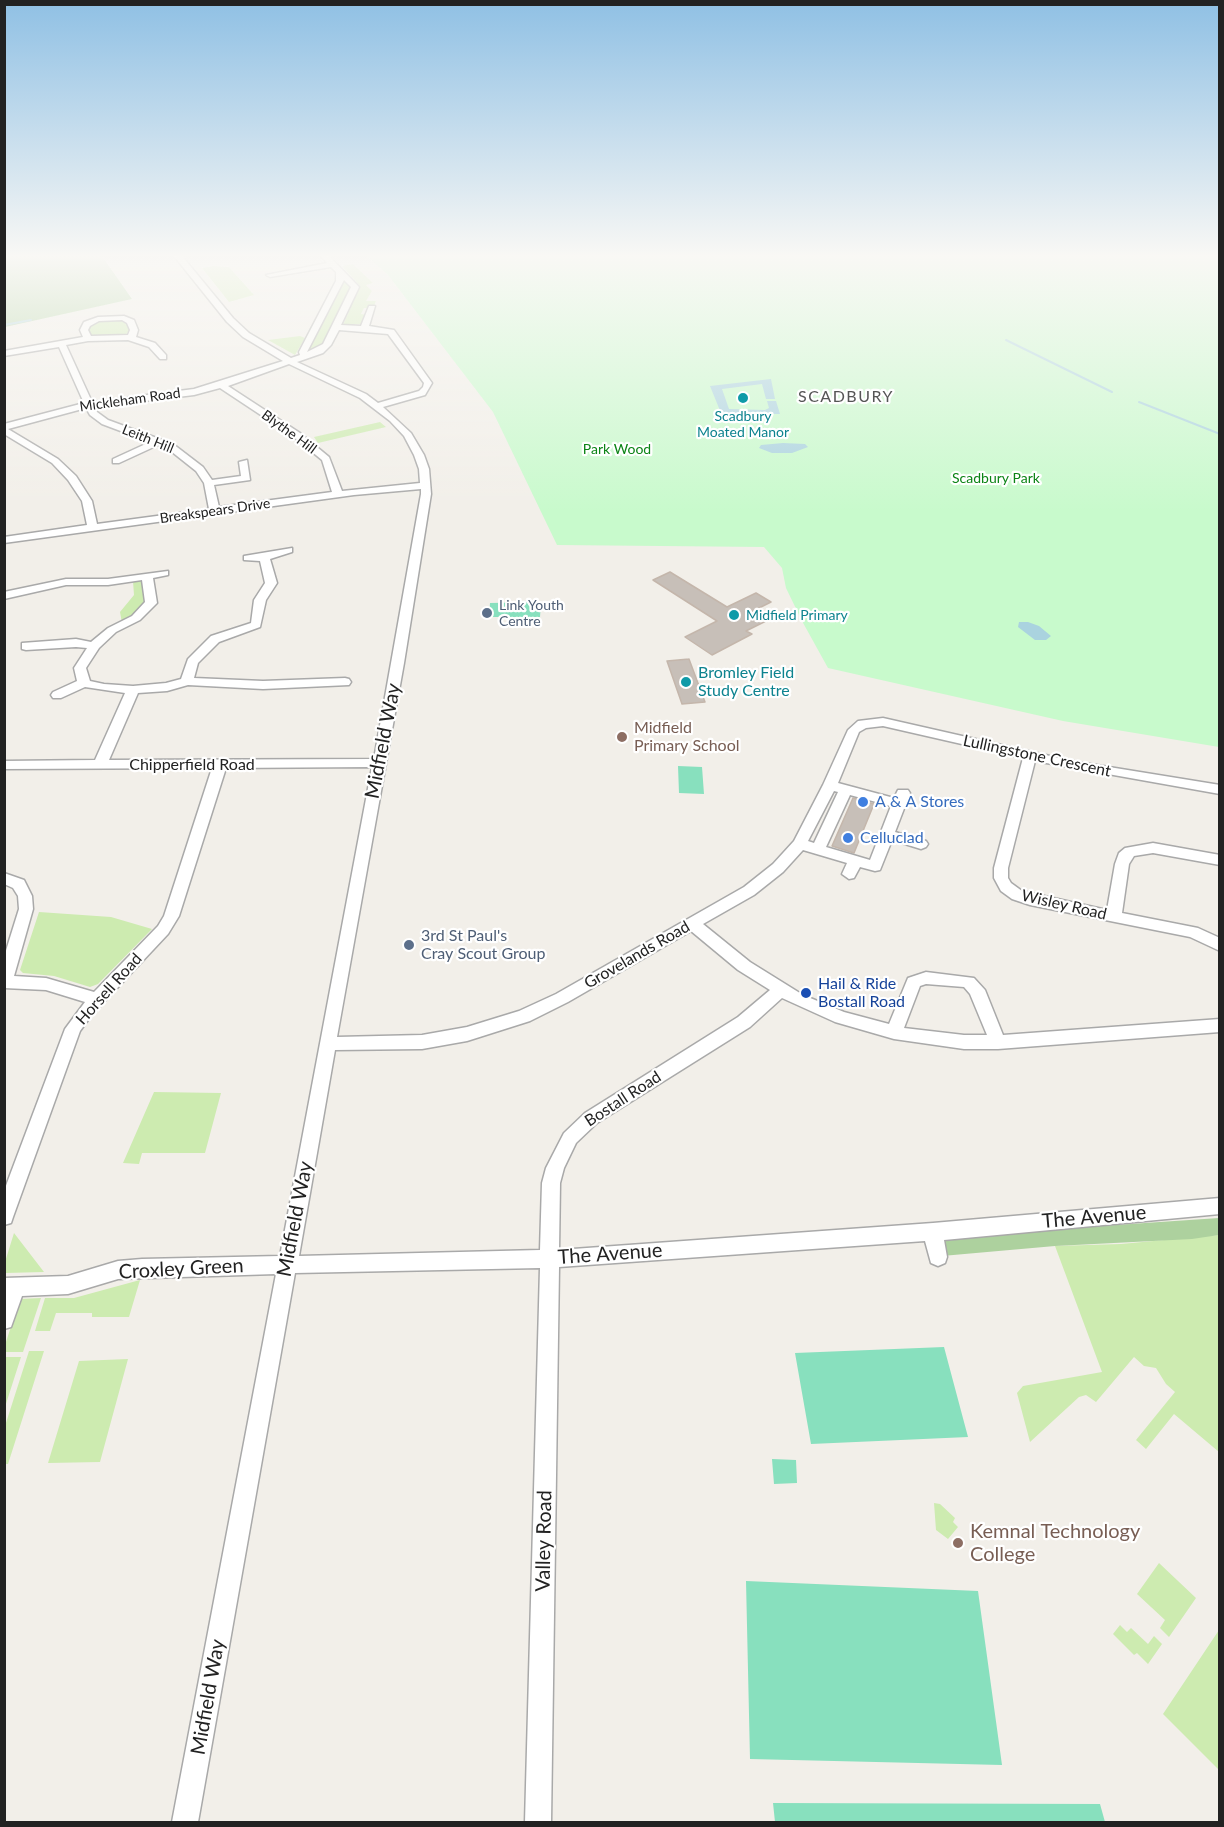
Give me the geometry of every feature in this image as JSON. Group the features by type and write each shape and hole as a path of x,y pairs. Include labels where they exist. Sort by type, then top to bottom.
{"street":[{"path":"4,354 72,341"},
{"path":"142,341 152,345 163,357"},
{"path":"256,341 289,361 346,387 378,406 399,426 413,444 424,469 425,486"},
{"path":"305,356 303,352 309,341"},
{"name":"Mickleham Road","path":"4,429 87,405 194,392 221,385 305,356 326,347 329,341"},
{"path":"378,406 422,393 428,384 399,341"},
{"path":"61,343 87,405"},
{"name":"Blythe Hill","path":"221,385 297,435 326,459 338,494"},
{"name":"Leith Hill","path":"87,405 105,422 159,441 188,458 200,469 209,483 216,511"},
{"path":"4,429 55,461 72,478 87,501 93,528"},
{"path":"116,461 159,441"},
{"path":"209,483 246,478 244,462"},
{"name":"Breakspears Drive","path":"4,540 338,494 425,486"},
{"name":"Midfield Way","path":"186,1822 406,616 425,486"},
{"path":"248,558 264,557 288,550"},
{"path":"187,681 192,662 215,639 256,625 260,600 271,583 264,557"},
{"path":"4,596 66,582 108,582 164,573"},
{"path":"84,683 80,668 94,646 112,630 136,618 152,603 147,576"},
{"path":"26,646 76,643 94,646"},
{"path":"57,695 84,683 104,688 133,690 167,687 187,681 263,685 345,682"},
{"path":"259,698 263,685"},
{"path":"100,765 133,690"},
{"name":"Lullingstone Crescent","path":"856,727 872,722 882,722 1030,756 1220,790"},
{"name":"Grovelands Road","path":"328,1044 422,1042 495,1027 547,1006 692,923 765,879 800,844 856,727"},
{"name":"Wisley Road","path":"1030,756 1001,868 1001,878 1006,887 1030,900 1193,932 1220,945"},
{"name":"Chipperfield Road","path":"4,765 379,763"},
{"name":"Horsell Road","path":"4,1217 73,1029 96,999 163,930 171,916 220,765"},
{"path":"800,844 875,866 901,799 846,790 830,785"},
{"path":"818,849 846,790"},
{"path":"887,834 921,843"},
{"path":"1114,916 1122,864 1124,857 1130,852 1153,848 1220,860"},
{"path":"849,874 856,860"},
{"path":"4,878 19,884 25,896 26,909 5,982 46,984 96,999"},
{"path":"692,923 744,966 780,990 841,1017 894,1032 941,1040 998,1042 1220,1025"},
{"path":"894,1032 914,982 926,978 962,981 968,982 977,990 998,1042"},
{"name":"Bostall Road","path":"550,1258 552,1183 561,1151 570,1138 591,1118 744,1022 780,990"},
{"name":"The Avenue","path":"287,1265 550,1258 933,1232 1220,1206"},
{"path":"933,1232 938,1257"},
{"name":"Valley Road","path":"538,1822 550,1258"},
{"name":"Croxley Green","path":"10,1286 68,1285 117,1270 142,1268 287,1265"},
{"path":"4,1320 10,1286"}],"green space":[{"path":"270,341 303,341 295,355"},
{"path":"311,341 323,341 321,346 306,352"},
{"name":"Scadbury Park","path":"439,341 1219,341 1219,747 1063,721 828,668 786,588 782,568 764,547 557,545 493,412"},
{"path":"380,422 386,427 318,443 314,437"},
{"path":"133,581 145,582 147,603 134,616 122,623 120,612 134,595"},
{"path":"541,602 540,617 489,617 490,603"},
{"path":"678,766 702,767 704,794 679,793"},
{"path":"39,912 111,917 152,929 98,984 90,987 54,976 23,973 20,970"},
{"path":"154,1092 221,1093 205,1153 142,1153 139,1164 123,1163"},
{"path":"1219,1218 1219,1235 1192,1239 1055,1246 942,1256 938,1237"},
{"path":"14,1233 44,1272 5,1273 5,1262"},
{"path":"1219,1235 1219,1452 1174,1414 1146,1449 1136,1440 1175,1392 1166,1384 1156,1368 1144,1366 1134,1357 1096,1402 1086,1395 1079,1397 1030,1442 1017,1393 1023,1386 1102,1372 1055,1246 1121,1244"},
{"path":"140,1280 129,1317 92,1317 92,1313 56,1313 50,1331 35,1331 45,1298 74,1298"},
{"path":"41,1298 23,1352 5,1352 5,1345 20,1299"},
{"path":"944,1347 968,1437 811,1444 795,1353"},
{"path":"29,1351 44,1351 8,1464 5,1464 5,1426"},
{"path":"5,1357 21,1357 5,1407 6,1367"},
{"path":"128,1359 100,1462 48,1463 79,1361"},
{"path":"772,1459 796,1460 797,1483 774,1484"},
{"path":"934,1503 940,1504 955,1518 953,1522 958,1527 948,1539 936,1530"},
{"path":"1159,1563 1196,1598 1169,1637 1160,1628 1165,1620 1137,1594"},
{"path":"746,1581 978,1591 1002,1765 750,1759"},
{"path":"1120,1625 1127,1632 1131,1628 1148,1644 1154,1636 1162,1644 1148,1664 1137,1653 1134,1655 1113,1634"},
{"path":"1219,1630 1219,1770 1163,1714"},
{"path":"773,1803 1100,1804 1105,1822 775,1822"}],"water":[{"path":"771,379 775,399 766,399 762,384 722,389 729,409 765,410 769,408 767,401 776,401 780,414 772,414 772,418 723,418 710,386"},
{"path":"805,444 808,447 792,453 772,453 759,448 761,445"},
{"path":"1019,622 1039,626 1051,636 1046,640 1035,640 1018,627"}],"building":[{"name":"Midfield Primary","path":"670,572 727,607 756,593 771,602 753,611 768,620 746,631 752,634 712,655 685,637 717,621 653,580"},
{"name":"Bromley Field Study Centre","path":"689,659 705,702 682,704 667,661"},
{"path":"853,798 874,804 854,853 832,846"}],"waterway":[{"path":"1009,341 1112,392"},
{"path":"1139,402 1220,434"}],"place":[{"name":"Scadbury Moated Manor","path":"743,398"},
{"name":"Link Youth Centre","path":"487,613"},
{"name":"Midfield Primary","path":"734,615"},
{"name":"Bromley Field Study Centre","path":"686,682"},
{"name":"Midfield Primary School","path":"622,737"},
{"name":"A & A Stores","path":"863,802"},
{"name":"Celluclad","path":"848,838"},
{"name":"3rd St Paul's Cray Scout Group","path":"409,945"},
{"name":"Hail & Ride Bostall Road","path":"806,993"},
{"name":"Kemnal Technology College","path":"958,1543"}],"district":[{"name":"SCADBURY","path":"846,397"}],"park label":[{"name":"Park Wood","path":"617,449"}]}
